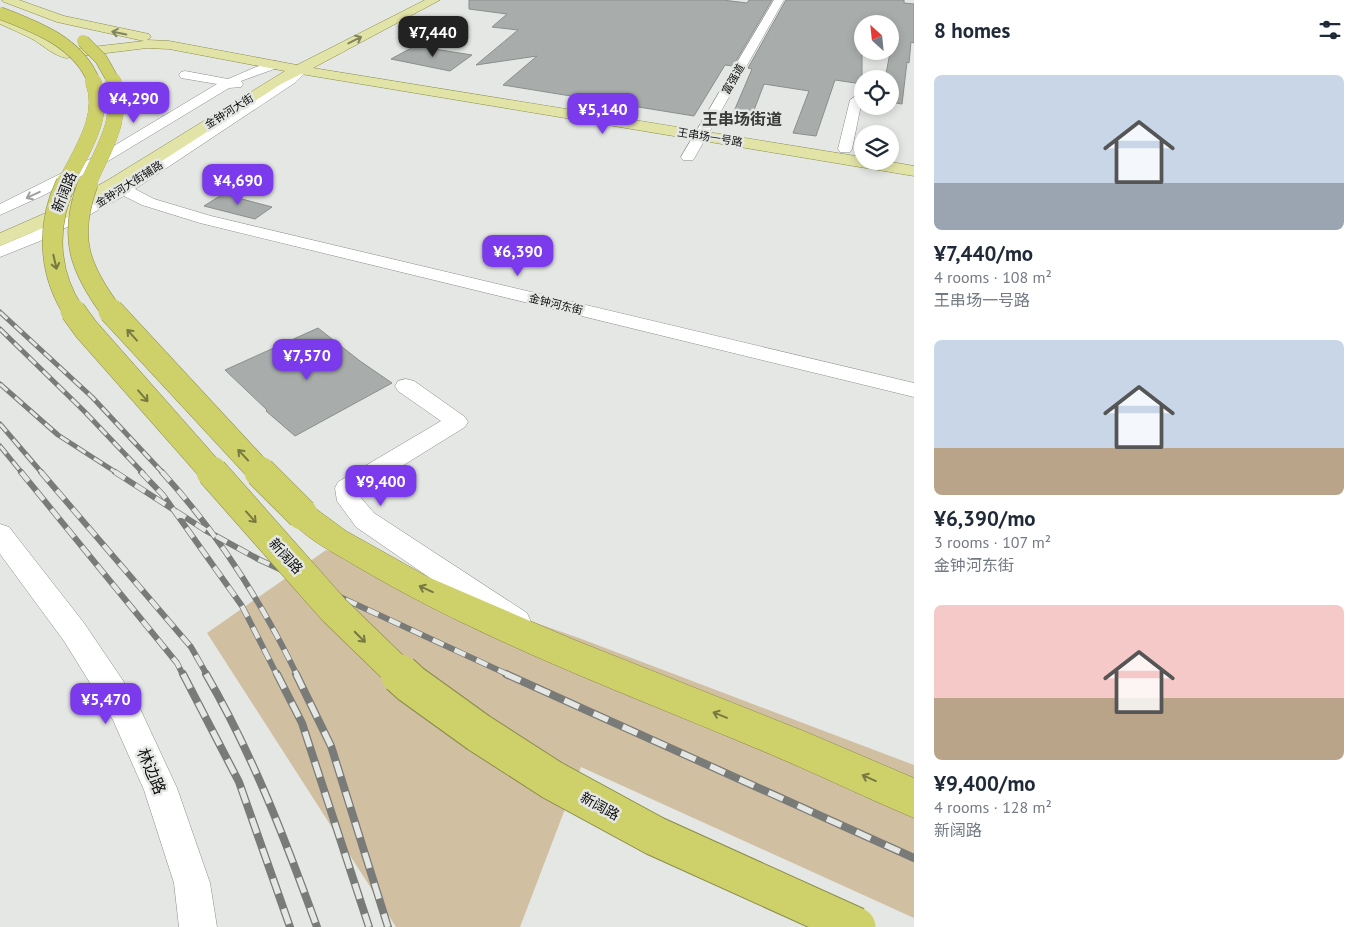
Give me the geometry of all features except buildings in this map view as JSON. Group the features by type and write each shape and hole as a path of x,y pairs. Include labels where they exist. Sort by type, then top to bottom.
{"highway":[{"name":"新阔路","path":"0,3 59,26 81,40 109,68 116,87 118,108 114,127 87,186 78,233 83,266 95,289 113,314 184,392 302,514 335,539 417,586 560,650 793,745 914,798"},
{"name":"新阔路","path":"0,13 39,28 74,51 86,65 98,99 91,134 62,190 52,224 52,250 65,297 98,344 334,610 363,640 411,684 479,733 552,780 655,836 856,927"}],"main road":[{"path":"8,0 61,19 124,34 169,39 291,65"},
{"path":"382,12 408,0"},
{"name":"金钟河大街","path":"0,240 120,187 291,65 434,0"},
{"path":"0,20 38,37 66,54 158,44 291,65"},
{"path":"242,82 271,75 276,78 291,65"},
{"name":"王串场一号路","path":"291,65 703,131 914,171"},
{"name":"金钟河大街","path":"0,224 51,200 119,161 242,82"},
{"name":"王串场一号路","path":"703,131 854,151"},
{"path":"899,158 914,160"}],"street":[{"name":"富强道","path":"688,157 779,0"},
{"path":"0,210 37,194 242,82 249,72 291,65"},
{"name":"金钟河大街辅路","path":"0,252 34,239 292,79 298,74 291,65"},
{"path":"199,68 180,78 242,82"},
{"path":"845,149 854,109"},
{"name":"金钟河东街","path":"120,187 148,202 206,220 914,390"},
{"path":"406,386 457,422 347,488 348,501 365,520 560,650"},
{"name":"林边路","path":"0,534 74,632 125,710 160,788 192,884 198,927"}],"shaded area":[{"path":"326,550 579,638 914,765 914,918 581,767 520,927 396,927 207,633"}],"railway":[{"path":"0,312 92,397 163,473"},
{"path":"0,329 84,411 143,473"},
{"path":"0,384 58,435 117,473"},
{"path":"0,424 42,473"},
{"path":"0,446 22,473"},
{"path":"21,472 177,663 183,675"},
{"path":"41,472 191,647 207,675"},
{"path":"115,472 173,510"},
{"path":"141,472 163,495 173,510"},
{"path":"162,472 212,534"},
{"path":"173,510 212,534"},
{"path":"173,510 242,606 277,675"},
{"path":"212,534 260,560 509,675"},
{"path":"212,534 253,594 297,675"},
{"path":"183,674 239,782 290,927"},
{"path":"206,674 239,735 253,766 293,862 317,927"},
{"path":"277,674 302,723 369,927"},
{"path":"296,674 331,746 388,927"},
{"path":"506,674 914,858"}],"district":[{"name":"王串场街道","path":"742,119"}]}
